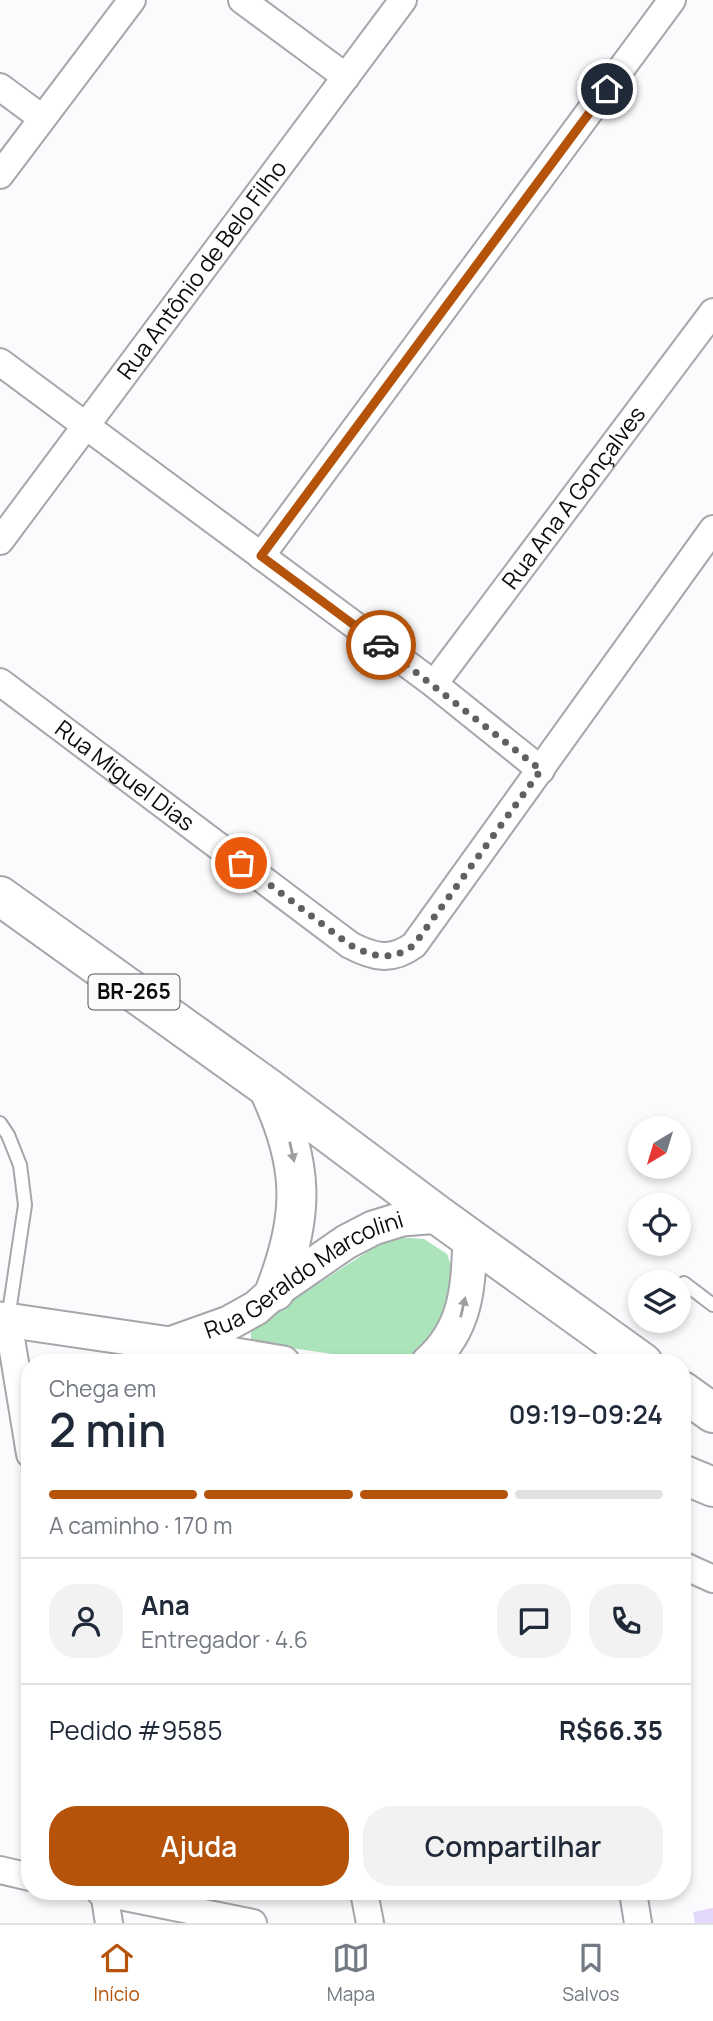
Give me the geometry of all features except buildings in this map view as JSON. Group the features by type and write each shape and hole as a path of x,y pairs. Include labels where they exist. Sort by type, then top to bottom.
{"highway":[{"name":"BR-265","path":"0,896 268,1088 631,1354"},
{"path":"268,1088 290,1142 298,1189 296,1224 288,1259 275,1291"},
{"path":"691,1397 713,1413"},
{"path":"691,1478 713,1487"}],"street":[{"path":"0,175 132,0"},
{"path":"242,0 346,77"},
{"name":"Rua Antônio de Belo Filho","path":"0,541 83,426 403,0"},
{"path":"261,556 672,0"},
{"path":"0,87 41,118"},
{"name":"Rua Ana A Gonçalves","path":"434,684 713,312"},
{"path":"0,362 434,684 541,770"},
{"name":"Rua Miguel Dias","path":"0,682 350,945 368,954 382,957 402,954 414,945 713,529"},
{"name":"Rua Geraldo Marcolini","path":"170,1344 229,1323 256,1308 275,1291 346,1242 373,1228 402,1219 439,1216"},
{"path":"436,1354 453,1336 461,1315 469,1270 470,1238"},
{"path":"4,1320 21,1408"},
{"name":"Rua Geraldo Marcolini","path":"4,1320 225,1354"},
{"path":"691,1569 713,1579"},
{"path":"0,1870 21,1875"},
{"path":"105,1900 109,1923"},
{"path":"142,1900 253,1923"},
{"path":"366,1900 370,1923"},
{"path":"634,1900 638,1923"}],"lane":[{"path":"0,1123 8,1135 20,1166 25,1205 4,1320"},
{"path":"691,1288 713,1305"}],"green space":[{"path":"396,1237 424,1239 447,1254 456,1280 438,1331 419,1350 411,1354 333,1354 251,1342 251,1327 370,1250"}],"way so far":[{"path":"241,863 350,945 368,954 382,957 402,954 414,945 541,770 381,645"}],"route":[{"path":"381,645 261,556 607,89"}]}
